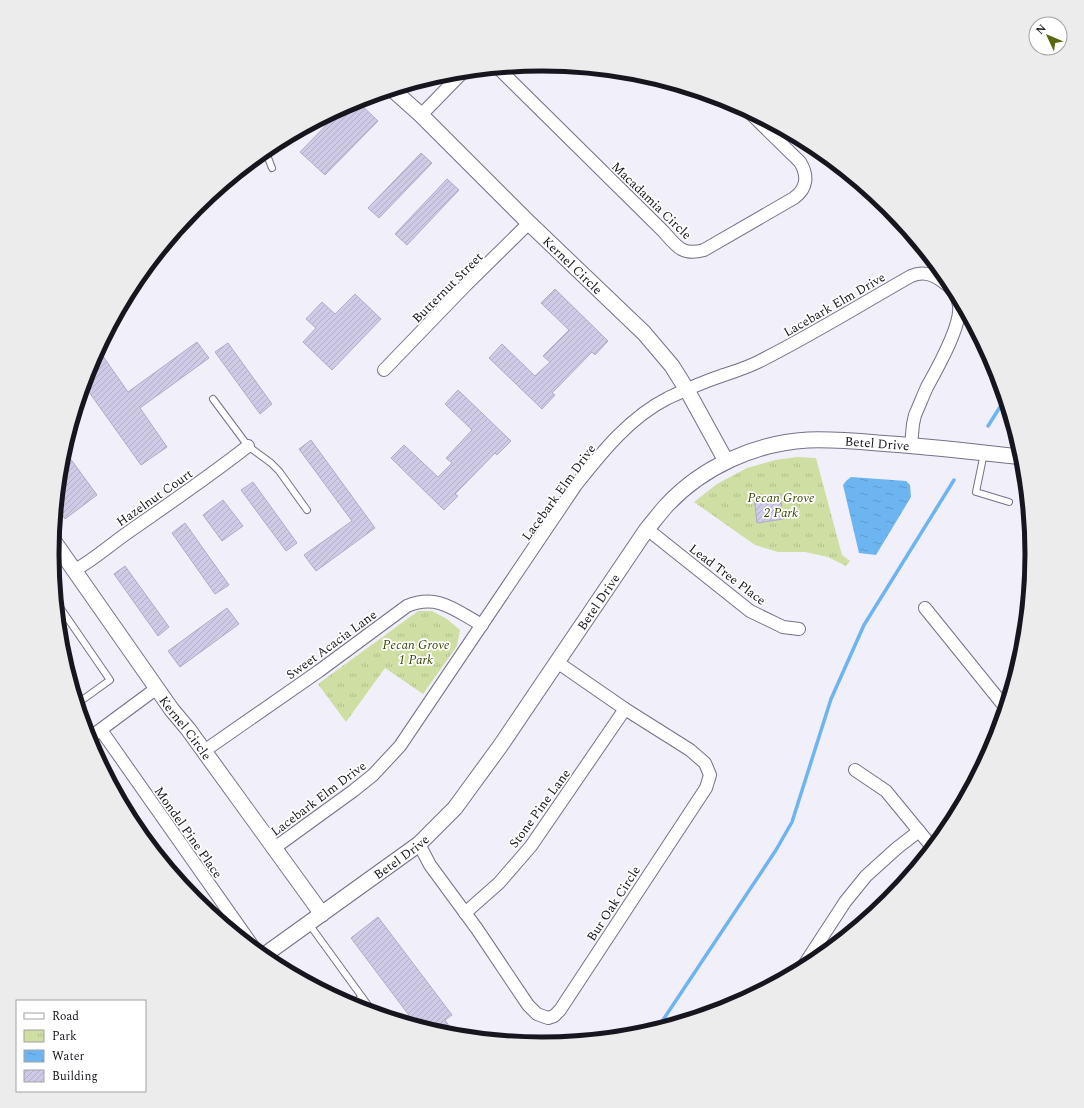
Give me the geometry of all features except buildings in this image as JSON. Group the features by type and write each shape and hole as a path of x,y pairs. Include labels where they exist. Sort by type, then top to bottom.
{"street":[{"name":"Macadamia Circle","path":"503,73 664,232 675,245 682,250 689,252 695,253 704,250 794,198 800,194 804,188 806,180 804,169 800,162 761,124"},
{"path":"421,115 457,79"},
{"name":"Kernel Circle","path":"397,94 421,115 644,333 672,366 726,461"},
{"name":"Butternut Street","path":"384,370 466,285 530,223"},
{"name":"Lacebark Elm Drive","path":"273,849 373,776 404,741 576,485 600,454 623,431 655,406 712,379 756,364 911,276 926,273 939,279"},
{"name":"Lacebark Elm Drive","path":"911,445 915,415 950,342 959,310"},
{"name":"Betel Drive","path":"269,952 419,844 455,808 468,793 502,745 647,530 666,506 695,481 726,461 747,452 776,444 807,440 911,445 1015,456"},
{"name":"Hazelnut Court","path":"75,570 211,476 248,446"},
{"name":"Lead Tree Place","path":"647,530 750,611 783,627 799,629"},
{"name":"Kernel Circle","path":"59,548 157,688 204,751 273,849 322,914"},
{"name":"Sweet Acacia Lane","path":"204,751 408,606 422,601 432,601 443,604 482,625"},
{"path":"925,608 1001,702"},
{"name":"Bur Oak Circle","path":"419,844 430,865 528,1005 537,1014 548,1018 554,1016 560,1010 706,788 710,775 705,763 690,750 625,710 557,662"},
{"path":"94,735 157,688"},
{"name":"Stone Pine Lane","path":"465,913 499,883 531,846 625,710"},
{"name":"Mondel Pine Place","path":"101,730 245,934"},
{"path":"855,770 886,791 929,843"},
{"path":"810,956 845,902 866,876 897,848 919,832"}],"lane":[{"path":"268,157 272,168"},
{"path":"213,399 248,446 271,463 279,471 307,510"},
{"path":"984,453 976,492 1008,502"},
{"path":"62,611 110,680 82,701"},
{"path":"308,924 367,1004"},
{"path":"358,1000 362,997"}],"green space":[{"name":"Pecan Grove 2 Park","path":"797,457 816,458 842,555 850,561 846,566 828,557 805,552 778,552 755,545 694,502 717,484 747,468 775,460"},
{"name":"Pecan Grove 1 Park","path":"418,611 432,611 447,619 460,630 457,646 423,694 385,668 346,722 318,684"}],"water":[{"path":"851,477 906,481 910,485 911,497 876,555 859,553 843,485"}],"waterway":[{"path":"988,426 1001,405"},
{"path":"661,1022 776,850 792,822 831,699 864,625 954,480"}]}
